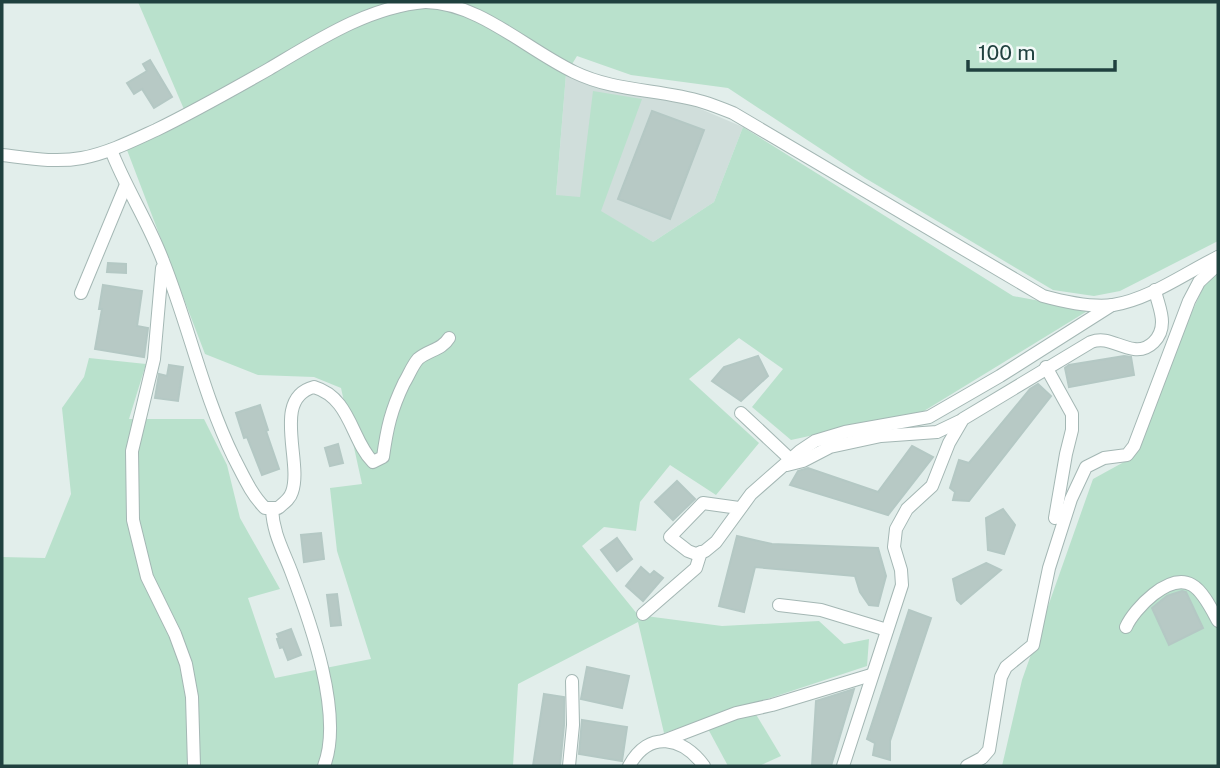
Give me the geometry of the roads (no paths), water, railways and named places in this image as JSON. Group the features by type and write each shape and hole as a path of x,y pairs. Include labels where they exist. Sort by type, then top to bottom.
{"street":[{"path":"2,155 63,160 80,159 111,150 195,111 356,20 407,3 442,2 474,13 555,62 597,81 703,101 733,113 1043,296 1074,303 1112,305"},
{"path":"111,150 125,187 162,257 179,301 217,423 253,495 265,508 278,508 292,494 294,473 291,414 297,397 314,387 326,393 349,417 367,456 373,462 378,461 383,457 393,406 413,365 422,356 445,345 449,338"},
{"path":"81,293 125,187"},
{"path":"162,257 155,359 132,451 133,520 147,577 175,634 186,664 192,697 194,766"},
{"path":"739,508 704,503 670,537 688,551 696,554 701,552 716,542 739,508 815,441 828,436 921,419 937,413 1112,305 1155,290 1218,257"},
{"path":"967,766 982,758 989,750 1001,677 1006,667 1033,645 1049,568 1071,499 1086,467 1104,458 1127,455 1134,446 1189,301 1199,282 1214,268 1218,257"},
{"path":"787,463 803,461 830,447 881,436 937,432 1097,340 1142,349 1156,341 1160,335 1162,321 1155,290"},
{"path":"1046,367 1072,415 1072,430 1055,518"},
{"path":"741,412 787,463"},
{"path":"843,766 902,585 901,570 894,547 896,529 907,509 932,486 949,443 963,419"},
{"path":"272,509 275,535 303,605 325,686 330,751 324,766"},
{"path":"643,614 696,568 701,552"},
{"path":"1126,627 1132,614 1147,599 1173,584 1186,583 1197,589 1218,621"},
{"path":"779,605 821,610 887,630"},
{"path":"629,766 642,751 736,713 871,675"},
{"path":"569,766 573,725 572,681"},
{"path":"663,741 682,744 692,750 704,766"}]}
